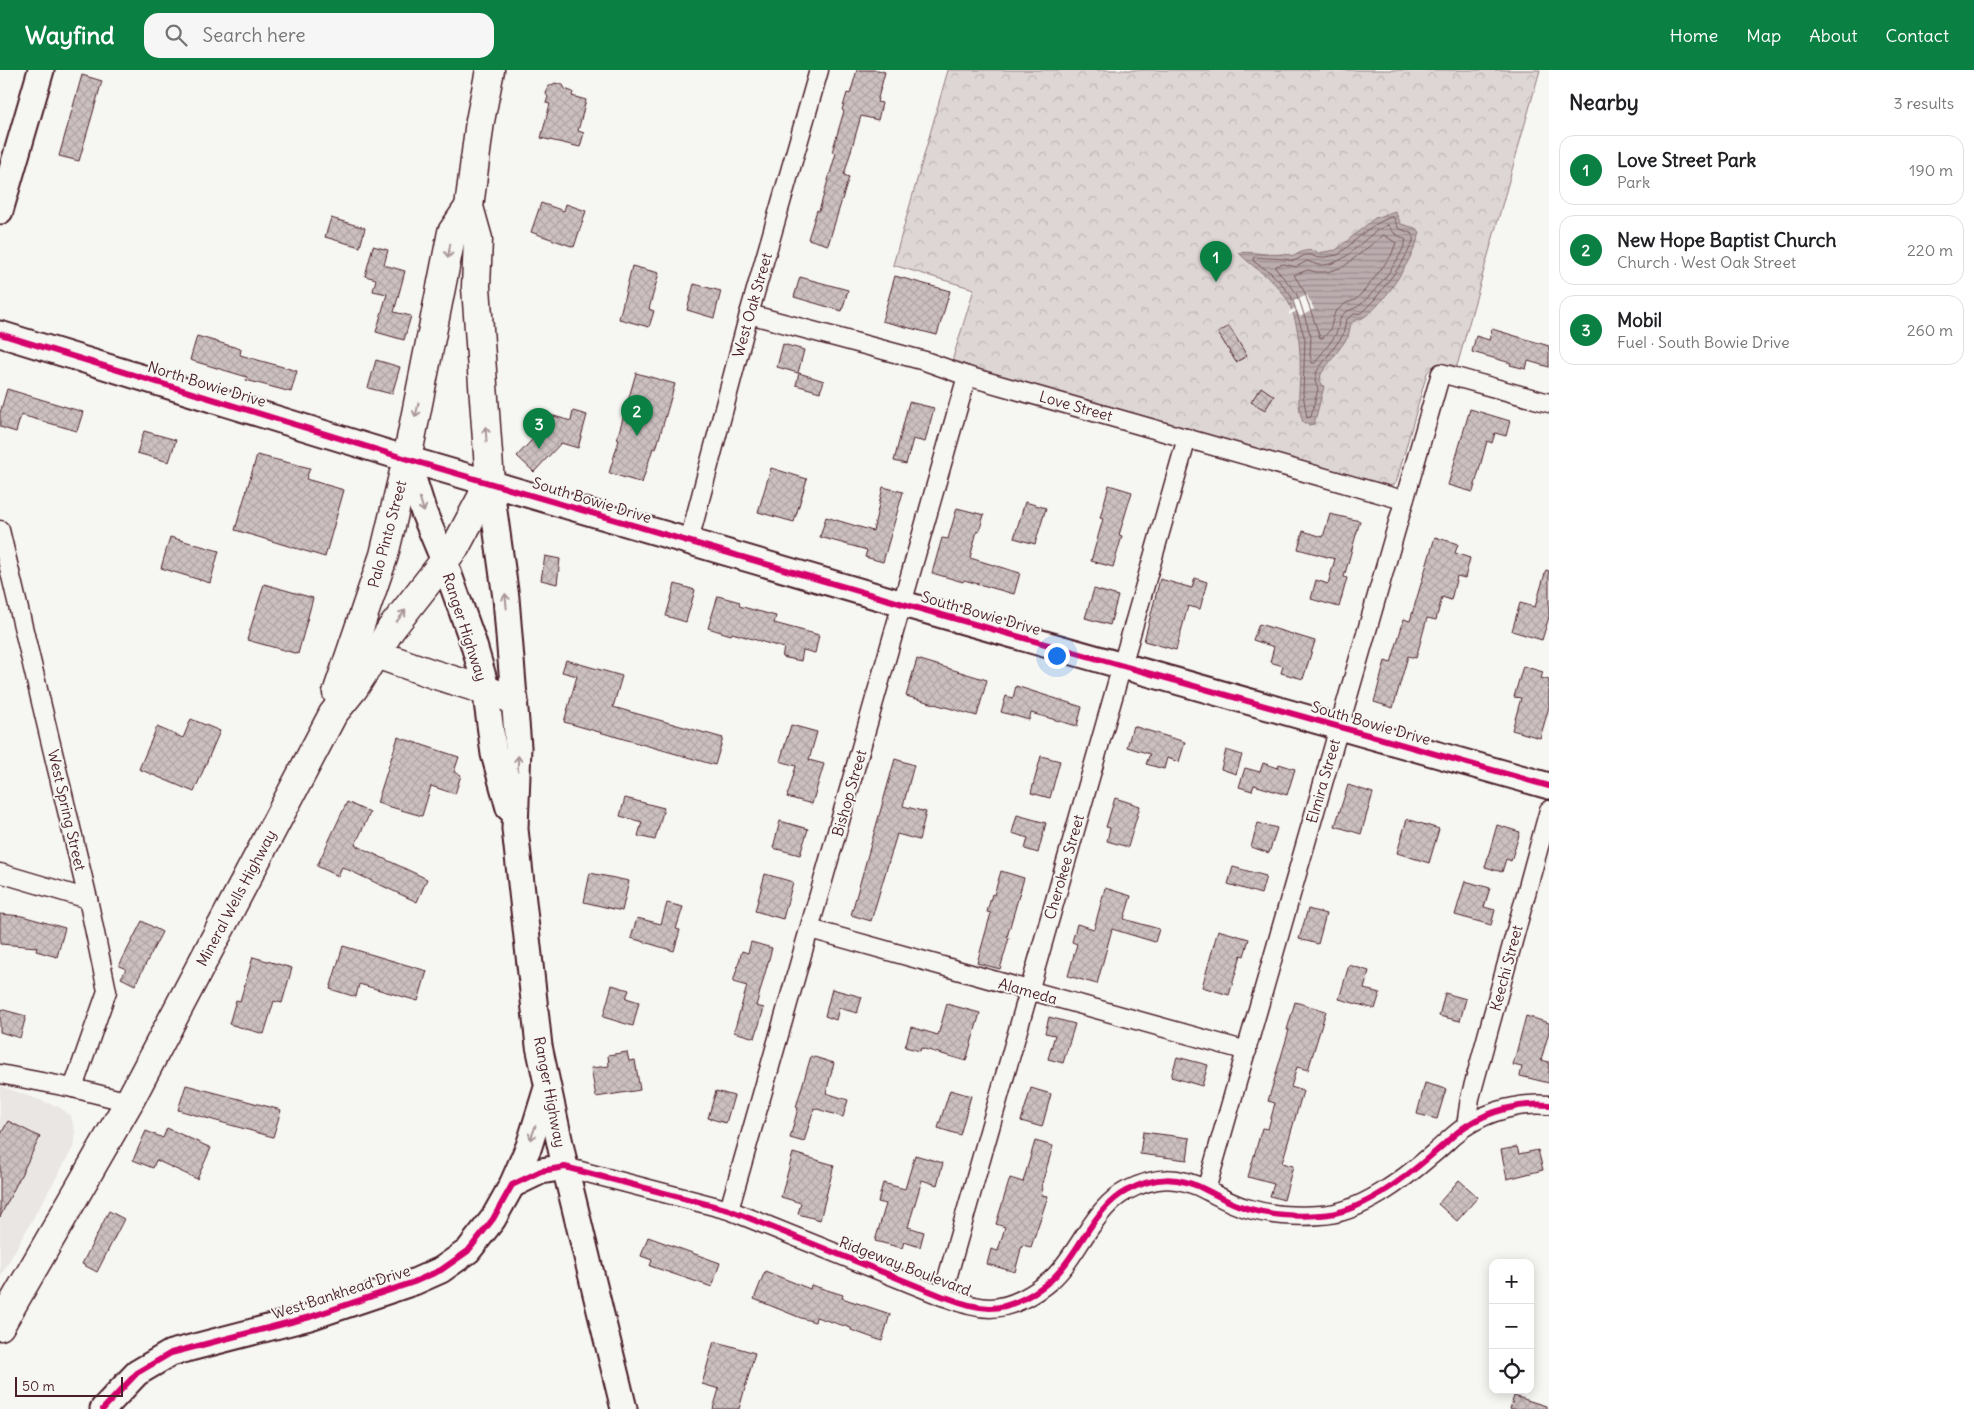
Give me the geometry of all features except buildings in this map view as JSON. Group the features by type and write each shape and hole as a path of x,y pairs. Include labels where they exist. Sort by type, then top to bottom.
{"main road":[{"name":"Palo Pinto Street","path":"490,70 480,122 469,207 452,232 461,283 481,366 490,482"},
{"name":"Palo Pinto Street","path":"364,650 371,637 384,596 384,554 407,459 461,283"},
{"name":"Mineral Wells Highway","path":"0,1326 128,1102 333,714 354,688 364,650 391,629 456,546 490,482"},
{"path":"364,650 514,699"}],"street":[{"path":"0,211 41,70"},
{"name":"West Oak Street","path":"689,541 748,314 819,70"},
{"name":"Love Street","path":"748,314 925,362 967,376 1403,500"},
{"name":"North Bowie Drive","path":"0,334 407,459"},
{"name":"Elmira Street","path":"1206,1190 1441,373 1549,403"},
{"name":"Bishop Street","path":"729,1210 967,376"},
{"name":"Cherokee Street","path":"942,1296 1187,438"},
{"name":"South Bowie Drive","path":"407,459 903,604 1549,786"},
{"name":"Ranger Highway","path":"407,459 424,513 444,561 473,642 485,691 494,754 515,829"},
{"name":"Ranger Highway","path":"490,482 506,598 518,747 515,829 539,1046 565,1167 624,1409"},
{"name":"West Spring Street","path":"1,540 88,899 107,991 73,1088"},
{"name":"Keechi Street","path":"1466,1126 1470,1098 1549,810"},
{"path":"0,873 88,899"},
{"name":"Alameda","path":"810,929 1247,1051"},
{"path":"0,1074 73,1088 128,1102"},
{"name":"West Bankhead Drive","path":"103,1409 137,1373 172,1353 310,1317 414,1282 441,1270 468,1251 493,1219 512,1185 529,1146 547,1086"},
{"name":"Ridgeway Boulevard","path":"565,1167 729,1210 942,1296 972,1306 990,1308 1010,1304 1028,1296 1051,1280 1102,1211 1124,1192 1157,1179 1190,1182 1224,1200 1245,1208 1266,1212 1299,1216 1343,1212 1362,1205 1420,1165 1466,1126 1489,1115 1514,1107 1538,1104 1549,1105"},
{"path":"512,1185 540,1171 565,1167"}],"shaded area":[{"path":"0,1086 59,1107 71,1116 75,1132 75,1144 0,1277"}],"green space":[{"path":"948,70 1540,70 1457,366 1440,364 1427,373 1396,483 1390,486 952,361 974,289 893,265"}],"water":[{"path":"1395,211 1401,224 1415,228 1420,232 1417,242 1406,266 1390,290 1372,311 1351,323 1348,337 1321,374 1320,381 1324,387 1314,424 1309,425 1303,422 1300,411 1299,346 1294,316 1290,306 1276,285 1239,253 1250,252 1294,256 1306,251 1318,253 1336,250 1375,218"}],"pier":[{"path":"1307,295 1314,309 1300,317 1297,311 1289,315 1289,312 1295,308 1292,302"}],"cycle path":[{"path":"0,334 407,459 903,604 1549,786"},
{"path":"103,1409 137,1373 171,1353 310,1317 414,1282 441,1270 468,1251 493,1219 512,1185 541,1171 565,1167 729,1210 942,1296 972,1306 990,1308 1014,1303 1038,1290 1051,1280 1066,1264 1104,1209 1126,1191 1147,1182 1167,1179 1187,1182 1241,1206 1264,1212 1302,1216 1336,1213 1366,1201 1396,1184 1458,1132 1475,1121 1495,1112 1517,1106 1549,1105"}],"place":[{"name":"Love Street Park","path":"1216,282"},
{"name":"New Hope Baptist Church","path":"637,436"},
{"name":"Mobil","path":"539,449"}]}
